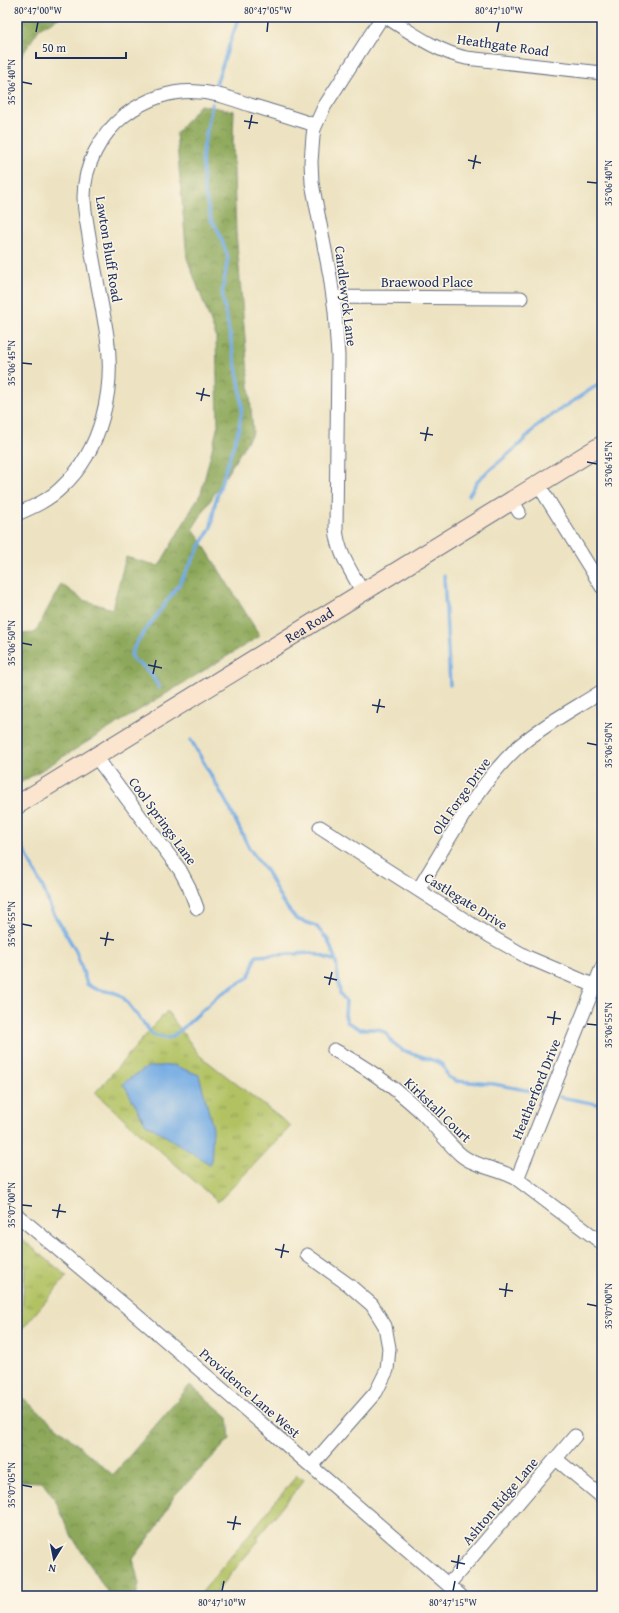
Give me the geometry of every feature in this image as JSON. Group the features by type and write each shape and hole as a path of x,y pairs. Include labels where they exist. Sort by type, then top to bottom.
{"main road":[{"name":"Rea Road","path":"17,805 363,593 516,506 538,484 602,445"}],"street":[{"name":"Candlewyck Lane","path":"363,593 342,555 337,542 338,356 333,297 312,183 311,162 315,125 324,107 382,17"},
{"name":"Heathgate Road","path":"386,17 435,48 450,54 466,58 602,73"},
{"name":"Lawton Bluff Road","path":"17,514 45,500 62,488 76,472 88,455 96,438 103,414 108,390 109,364 107,337 93,263 84,196 88,167 96,149 107,133 128,112 148,100 172,93 197,91 234,100 315,125"},
{"name":"Braewood Place","path":"333,297 521,298"},
{"path":"538,484 602,587"},
{"name":"Old Forge Drive","path":"418,890 468,809 487,781 507,758 519,746 547,725 602,691"},
{"name":"Cool Springs Lane","path":"96,757 180,870 189,887 197,908"},
{"name":"Castlegate Drive","path":"320,827 490,936 527,956 598,988"},
{"name":"Heatherford Drive","path":"517,1179 598,988 602,966"},
{"name":"Kirkstall Court","path":"334,1050 358,1063 418,1110 461,1155 517,1179 602,1243"},
{"name":"Providence Lane West","path":"17,1216 134,1313 461,1596"},
{"path":"307,1255 349,1285 372,1305 385,1326 389,1348 387,1370 376,1392 311,1466"},
{"name":"Ashton Ridge Lane","path":"448,1585 575,1436"},
{"path":"556,1459 602,1497"}],"green space":[{"path":"17,17 60,17 39,29 17,63"},
{"path":"200,105 234,111 233,141 236,232 253,432 193,528 260,636 17,785 17,634 35,633 61,584 83,600 112,609 126,557 159,566 201,493 218,425 216,336 187,258 176,134"},
{"path":"167,1011 199,1055 291,1126 218,1202 95,1093"},
{"path":"17,1235 67,1276 17,1335 17,1314 22,1308 25,1268 17,1259"},
{"path":"190,1385 228,1417 230,1439 174,1496 157,1527 133,1559 139,1584 136,1596 110,1596 69,1532 56,1501 42,1482 17,1481 17,1393 113,1475"},
{"path":"297,1475 304,1480 257,1538 259,1540 213,1596 199,1596"}],"water":[{"path":"173,1065 199,1075 213,1128 211,1165 145,1123 123,1083 148,1067"}],"waterway":[{"path":"216,84 240,17"},
{"path":"159,688 149,672 143,666 134,661 131,654 137,642 178,586 211,527 215,503 239,428 242,409 240,387 222,295 228,257 218,230 211,220 204,189 202,155 212,104"},
{"path":"469,495 479,479 518,446 540,423 602,382"},
{"path":"444,576 450,685"},
{"path":"191,740 229,807 249,848 267,872 282,901 296,919 316,926 328,940 336,961 340,993 346,1002 345,1015 347,1022 360,1029 378,1029 386,1033 393,1043 402,1050 443,1065 448,1077 456,1081 494,1084 541,1093"},
{"path":"17,836 44,890 51,909 76,951 87,984 95,989 114,992 122,996 153,1035 165,1038 171,1037 183,1028 219,995 249,977 256,956 312,953 336,961"},
{"path":"560,1097 602,1105"}]}
